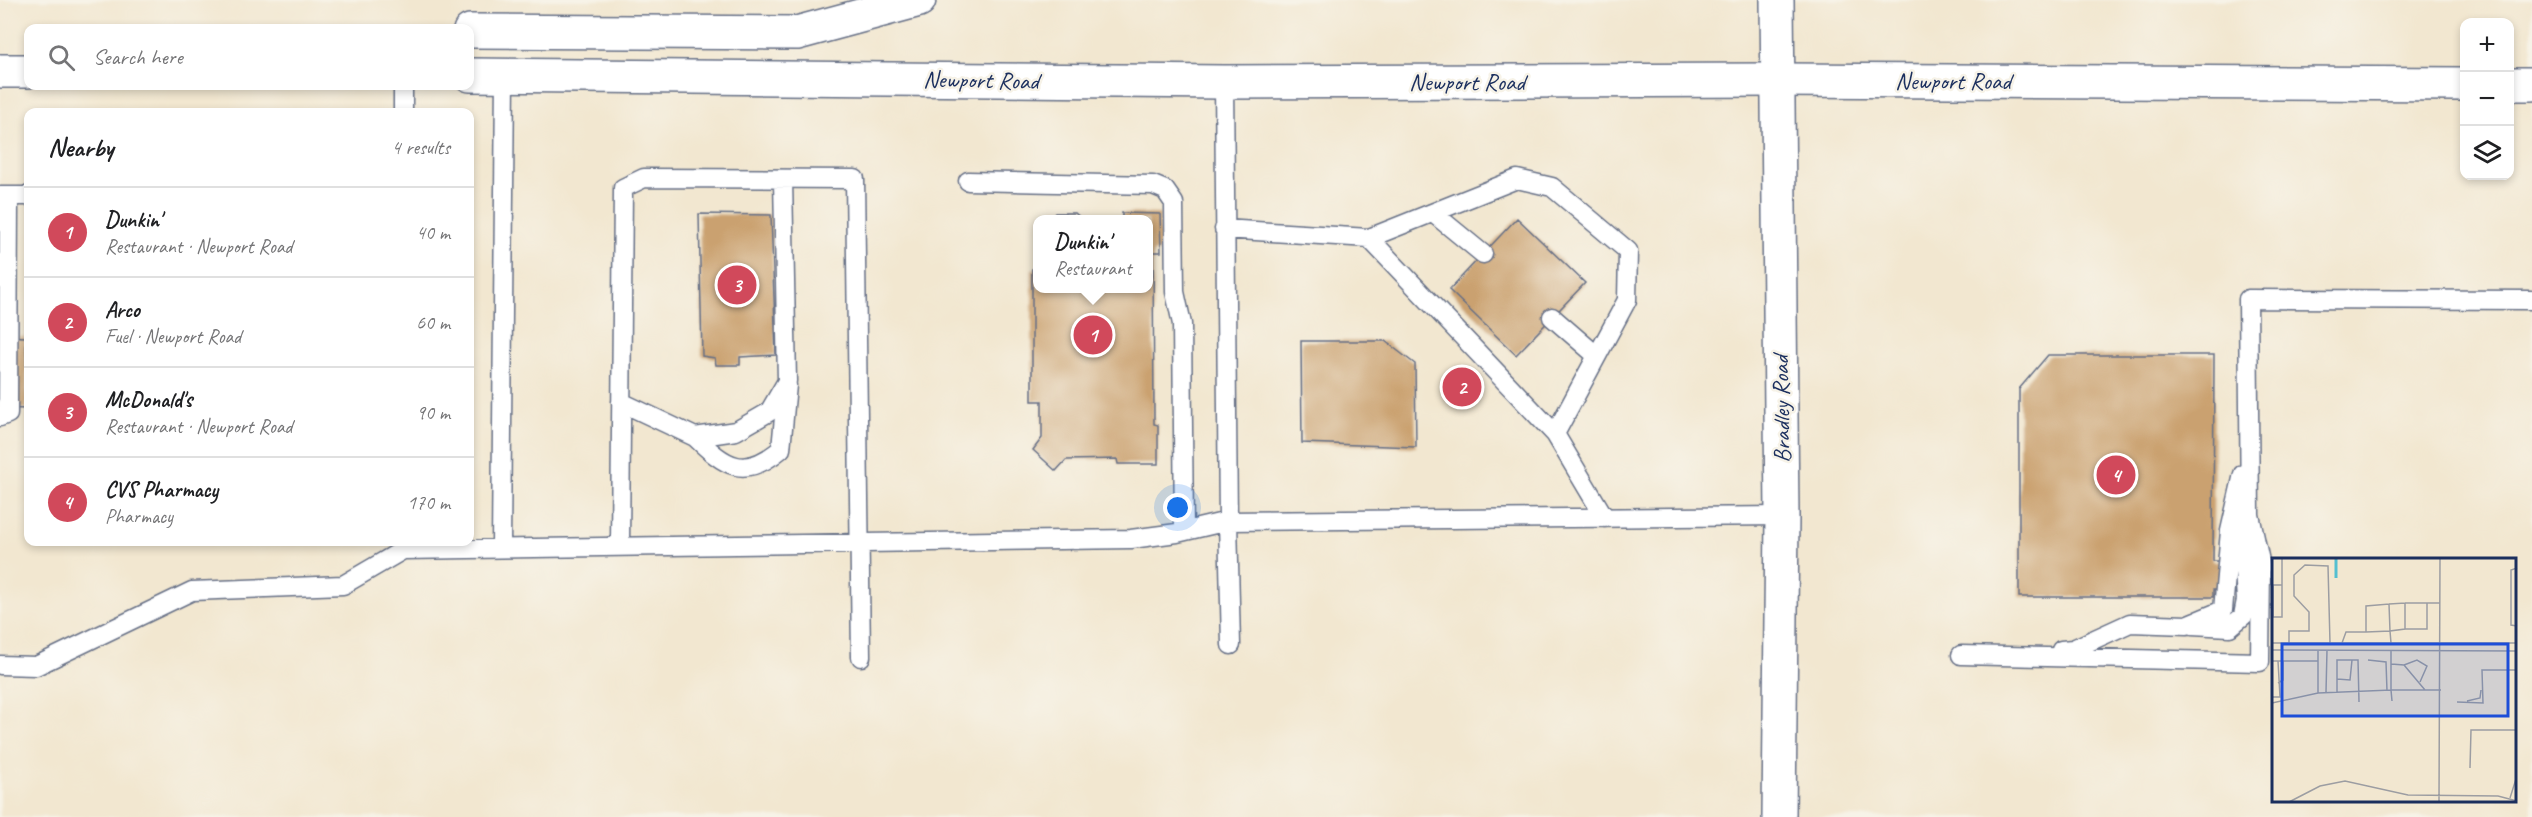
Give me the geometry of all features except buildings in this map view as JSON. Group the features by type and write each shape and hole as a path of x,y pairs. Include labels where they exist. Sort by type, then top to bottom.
{"main road":[{"path":"474,31 797,33 919,0"},
{"name":"Bradley Road","path":"1777,0 1782,516 1779,817"},
{"path":"0,71 24,71"},
{"name":"Newport Road","path":"474,75 1224,82 1777,80 2460,84"},
{"path":"2514,84 2532,84"}],"lane":[{"path":"501,547 505,75"},
{"path":"1224,82 1224,229 1231,645"},
{"path":"403,90 403,108"},
{"path":"620,546 623,189 644,178 855,179 861,657"},
{"path":"621,402 696,437 719,460 743,468 765,463 781,449 787,381 783,179"},
{"path":"1224,229 1369,238 1517,179 1552,187 1628,250 1627,300 1555,434"},
{"path":"968,181 1153,185 1166,190 1174,203 1175,292 1182,324 1184,531"},
{"path":"0,417 8,414 4,196 24,196"},
{"path":"1432,213 1483,254"},
{"path":"1369,238 1555,434 1605,518"},
{"path":"1960,655 2260,662 2261,566 2250,515 2248,299 2532,300"},
{"path":"1552,318 1597,356"},
{"path":"696,437 736,431 769,412 787,381"},
{"path":"1999,655 2073,649 2130,623 2187,625 2223,610 2230,531 2250,451"},
{"path":"0,665 36,666 192,591 343,585 403,546 620,546 1131,539 1184,531 1228,521 1782,516"}],"place":[{"name":"McDonald's","path":"737,285"},
{"name":"Dunkin'","path":"1093,335"},
{"name":"Arco","path":"1462,387"},
{"name":"CVS Pharmacy","path":"2116,475"}]}
